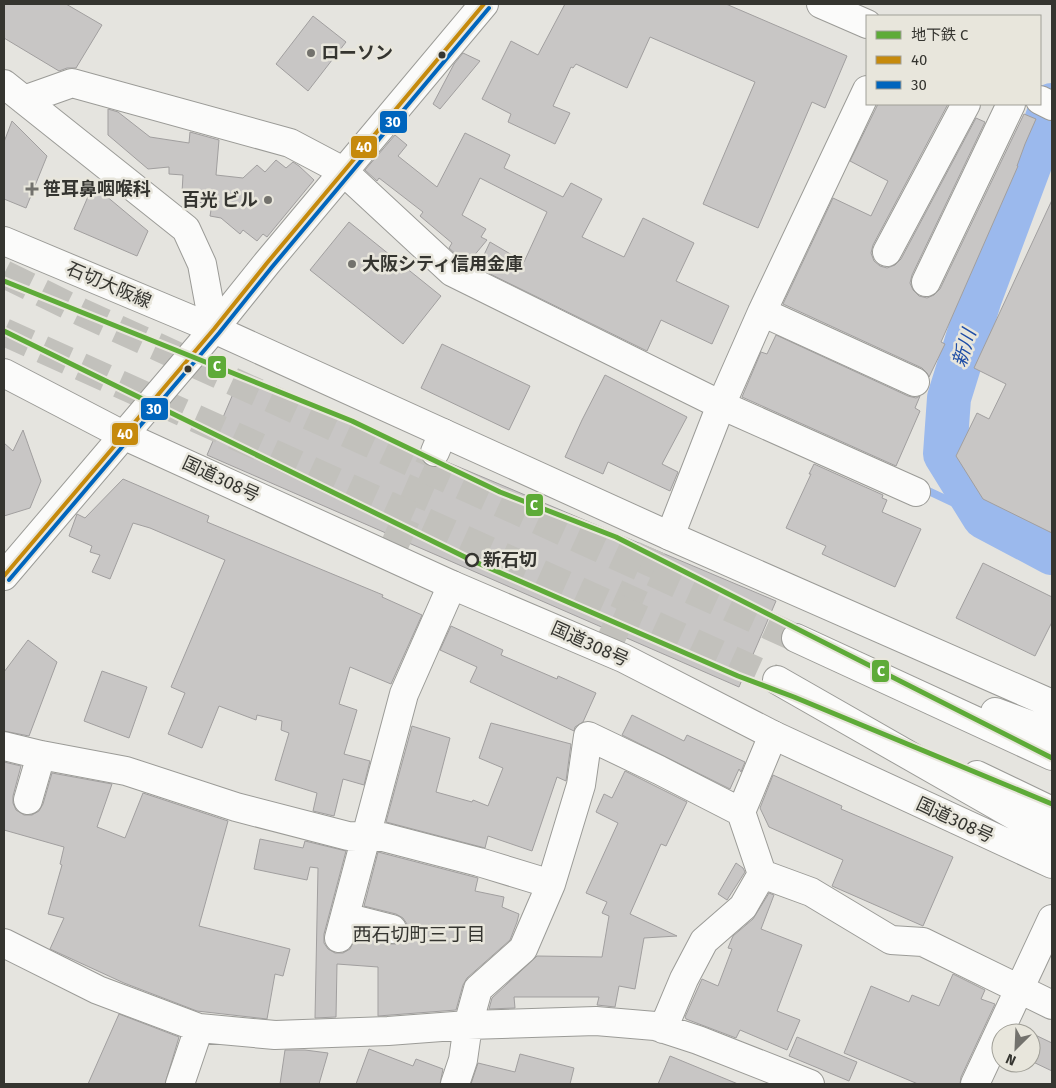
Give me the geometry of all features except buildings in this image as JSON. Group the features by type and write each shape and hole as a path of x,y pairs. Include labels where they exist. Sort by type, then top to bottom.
{"main road":[{"path":"4,576 214,329 343,171 484,4"},
{"path":"821,4 866,24"},
{"path":"14,92 72,83 290,143 343,171 452,272 721,406 916,492"},
{"path":"14,92 186,229 202,264 214,329"},
{"path":"670,536 721,406 762,312 866,92"},
{"path":"887,252 965,105"},
{"path":"926,282 1011,105"},
{"name":"石切大阪線","path":"4,241 214,329"},
{"path":"762,312 915,382"},
{"path":"214,329 439,442 670,536 1052,704"},
{"path":"4,373 124,435"},
{"name":"国道308号","path":"124,435 392,550 452,585 623,658 773,735 1052,864"},
{"path":"392,929 342,927 404,694 452,585"},
{"path":"1052,733 796,638 1052,756"},
{"path":"1052,811 778,680 1052,837"},
{"path":"663,1028 684,979 704,940 743,907 762,874 741,812 773,735"},
{"path":"455,1084 463,1060 468,1025 478,989 523,949 551,884 581,785 588,736 741,812"},
{"path":"4,746 126,771 236,807 348,836 383,837 480,862 551,884"},
{"path":"28,800 41,755"},
{"path":"762,874 811,892 891,940 923,942 1052,1005"},
{"path":"976,1084 1052,919"},
{"path":"4,943 98,990 199,1028 275,1035 388,1031 468,1025 596,1022 655,1026 698,1040 810,1084"},
{"path":"180,1084 199,1028"}],"waterway":[{"name":"新川","path":"1052,105 980,298 949,398 945,454 984,517 1052,553"},
{"path":"922,488 984,517"}],"tunnel":[{"path":"4,274 81,312 796,638"},
{"path":"4,332 777,680"},
{"path":"395,544 435,452"},
{"path":"606,650 660,531"}],"metro line":[{"name":"C","path":"4,281 352,421 500,492 616,537 1052,758"},
{"name":"C","path":"4,331 471,560 738,676 794,697 1052,804"}],"transit line":[{"name":"40","path":"4,576 214,329 484,4"},
{"name":"30","path":"9,580 219,333 489,8"}],"place":[{"name":"ローソン","path":"311,53"},
{"name":"笹耳鼻咽喉科","path":"32,189"},
{"name":"百光 ビル","path":"268,200"},
{"name":"大阪シティ信用金庫","path":"352,264"},
{"name":"新石切","path":"472,560"}],"district":[{"name":"西石切町三丁目","path":"419,934"}]}
